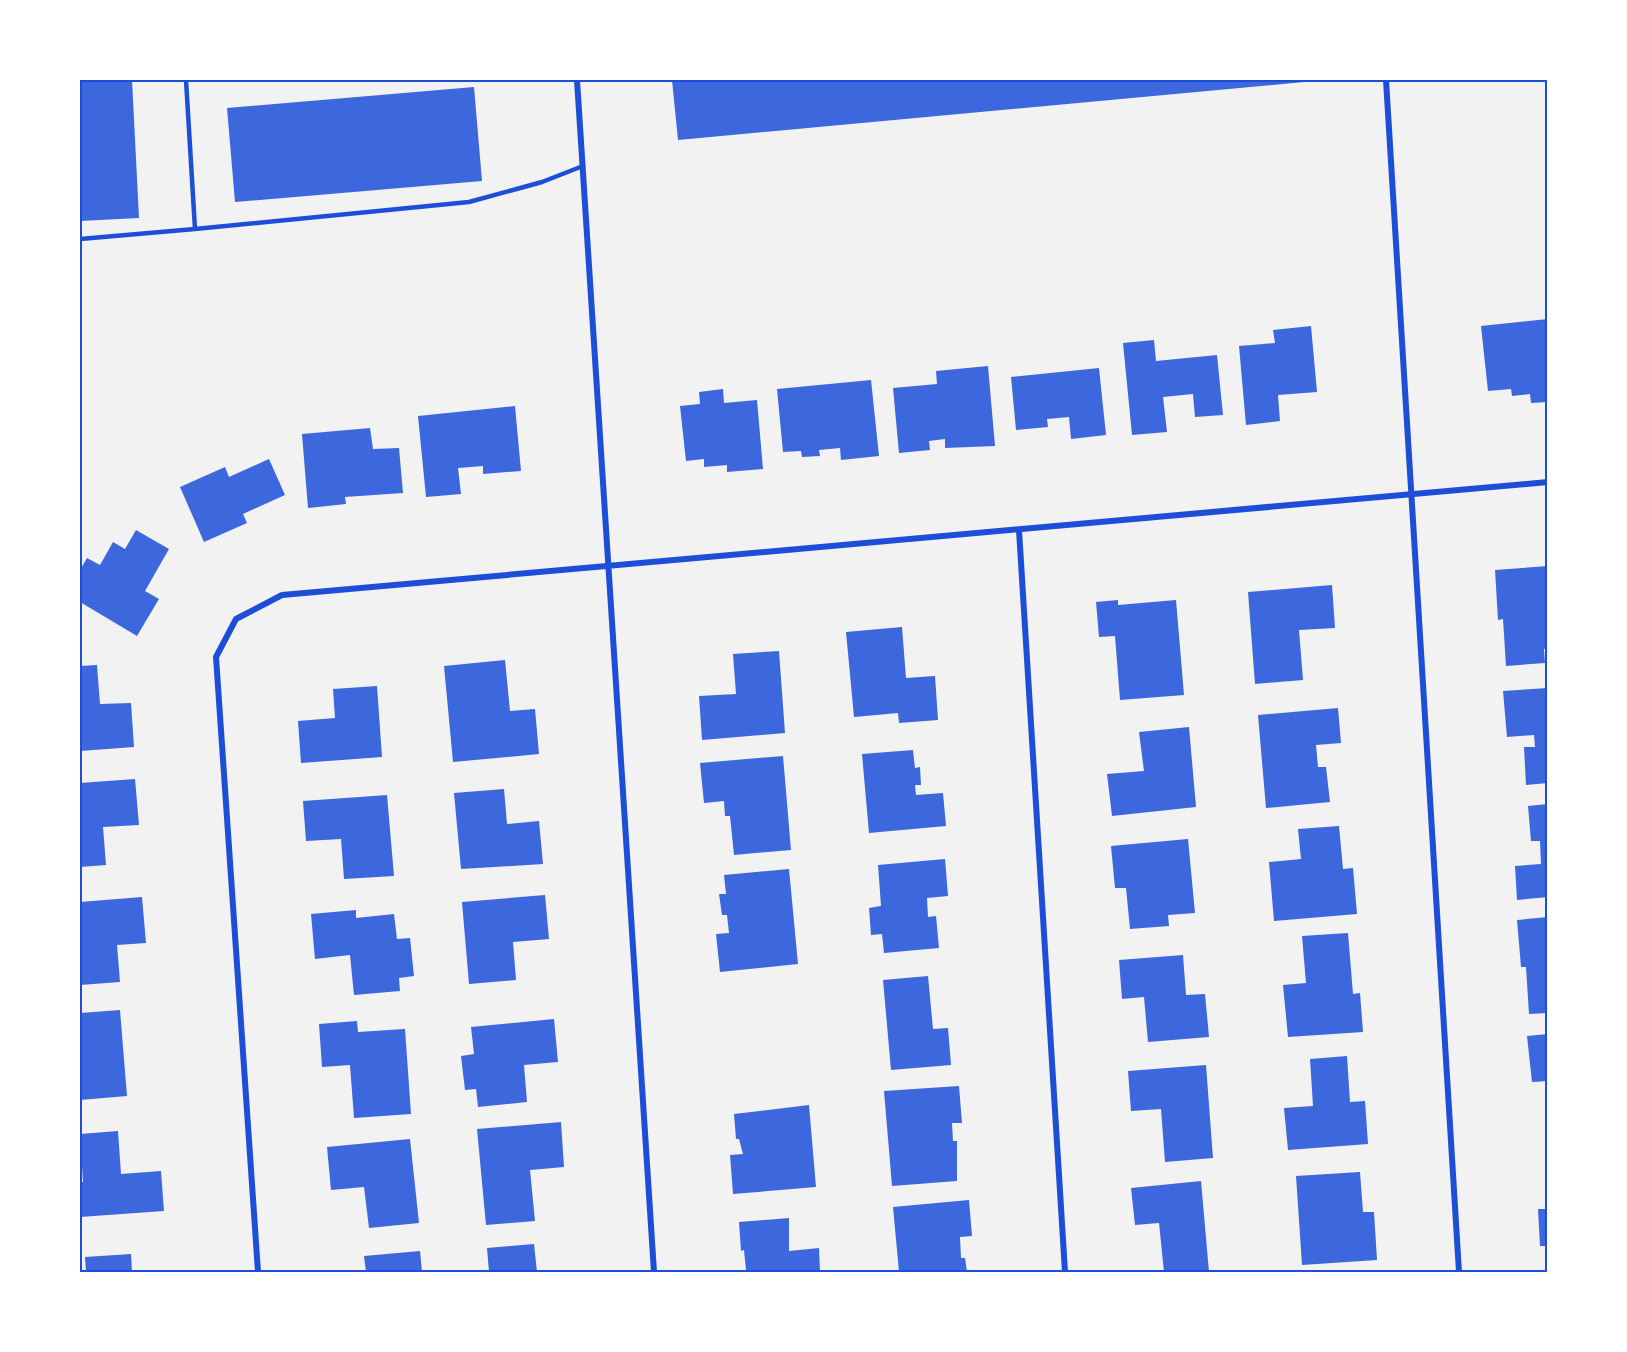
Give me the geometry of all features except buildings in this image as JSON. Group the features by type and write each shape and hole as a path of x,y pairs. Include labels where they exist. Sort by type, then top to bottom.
{"street":[{"path":"577,80 654,1272"},
{"path":"1386,80 1459,1272"},
{"path":"258,1272 216,657 236,619 282,595 1548,482"},
{"path":"1019,530 1065,1272"}],"lane":[{"path":"186,80 195,229"},
{"path":"80,239 470,202 542,182 583,166"}]}
